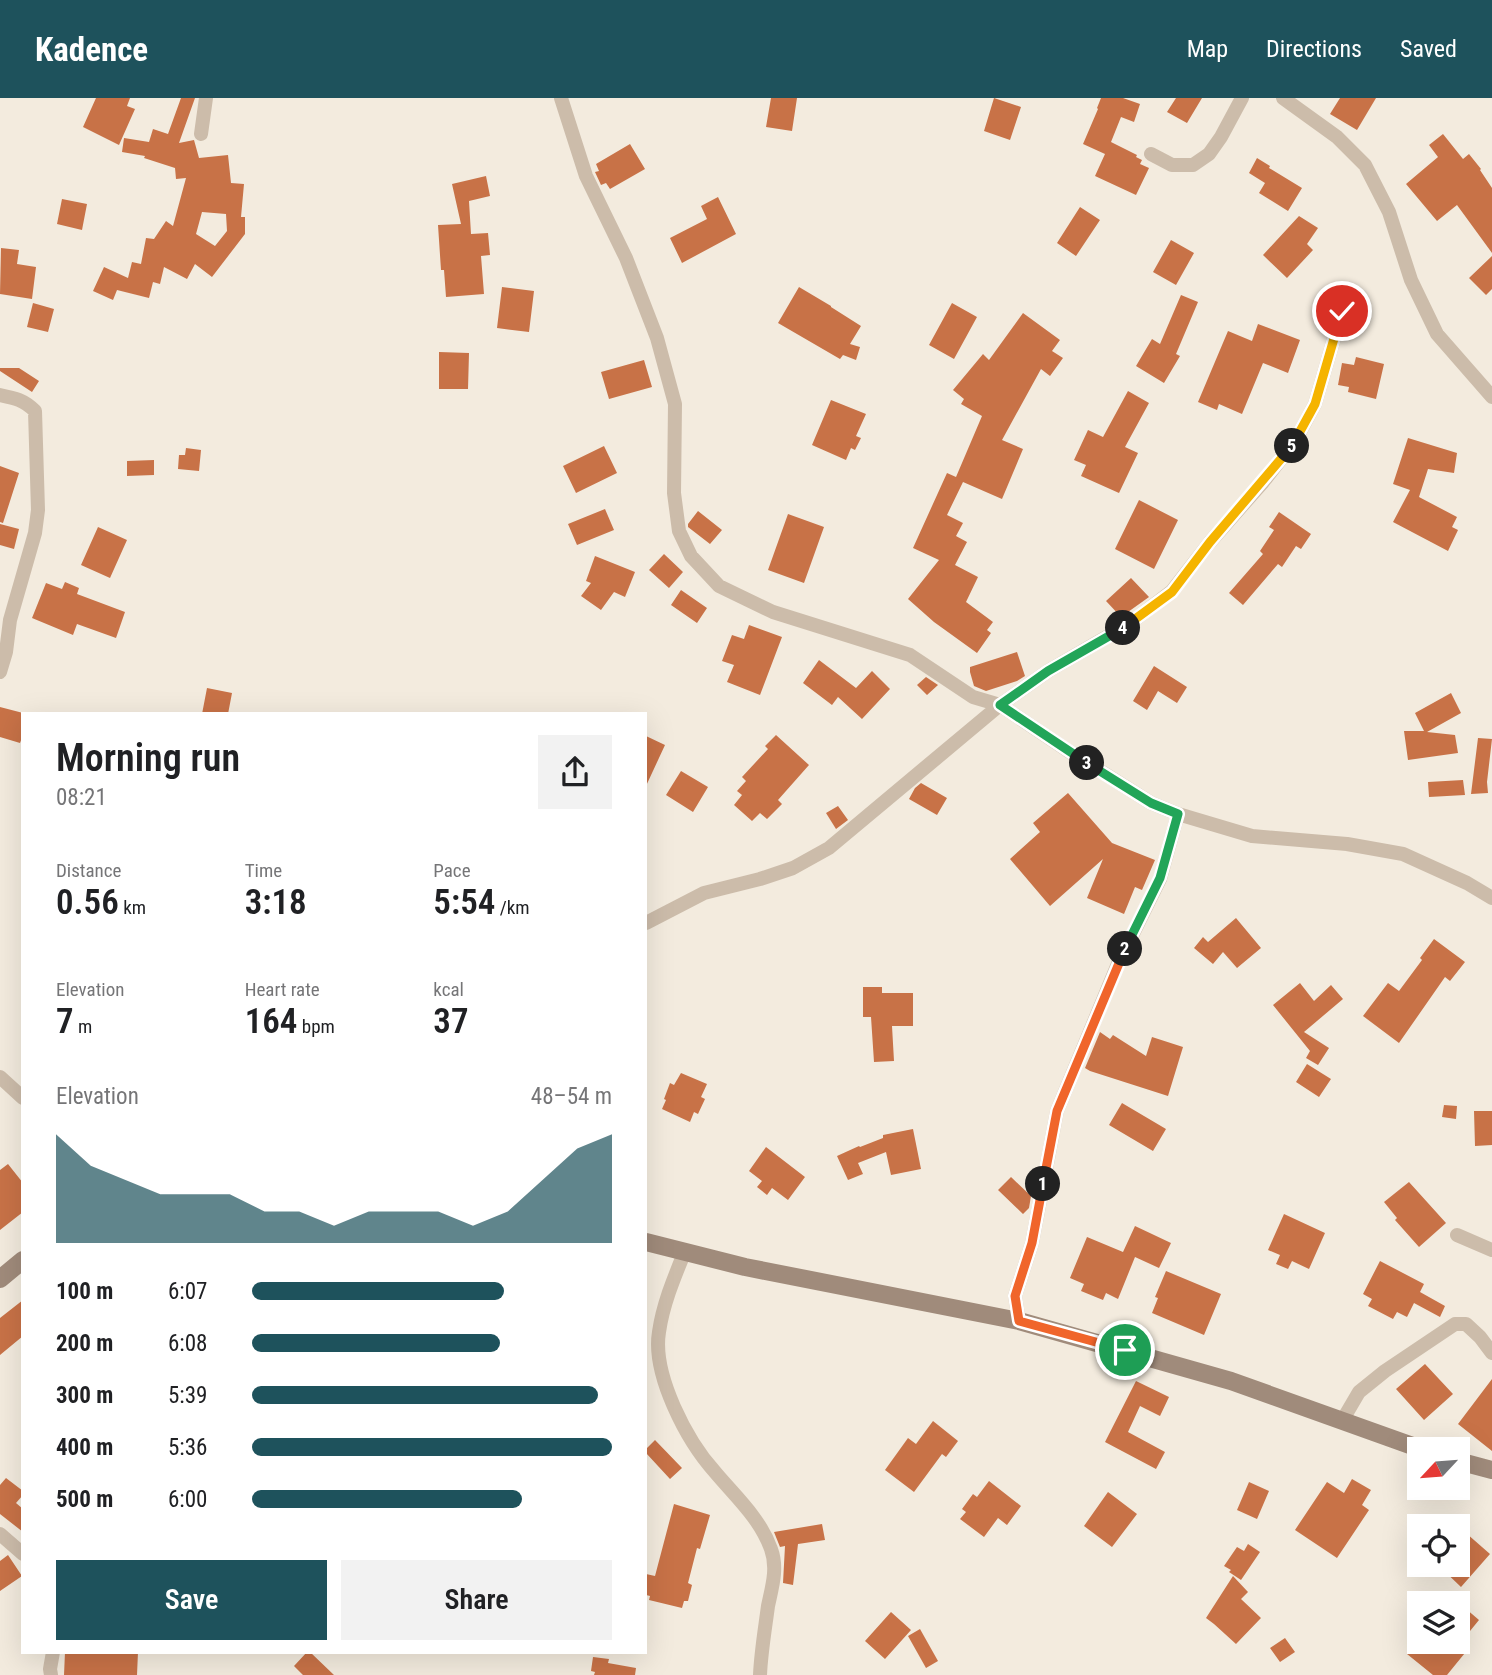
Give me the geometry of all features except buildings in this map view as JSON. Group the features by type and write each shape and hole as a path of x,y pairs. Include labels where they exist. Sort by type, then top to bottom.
{"main road":[{"path":"647,1241 744,1267 1019,1321 1231,1381 1407,1444"},
{"path":"0,1279 21,1262"},
{"path":"1470,1465 1492,1471"}],"street":[{"path":"201,134 206,98"},
{"path":"561,98 586,176 626,258 657,338 675,404 674,493 679,531 691,555 719,586 774,611 910,655 974,697 1000,705 1151,803 1178,814 1252,836 1347,844 1403,854 1467,883 1492,898"},
{"path":"1151,154 1172,165 1193,165 1209,154 1242,98"},
{"path":"1283,98 1337,137 1365,165 1389,212 1411,280 1437,334 1492,397"},
{"path":"647,922 704,893 793,868 829,848 1000,705 1048,671 1129,624 1172,592 1210,542 1295,442 1315,404 1342,311"},
{"path":"0,395 18,398 35,411 38,510 35,533 10,620 6,652 0,672"},
{"path":"1019,1321 1015,1296 1032,1243 1057,1111 1118,964 1160,878 1178,814"},
{"path":"0,1077 21,1096"},
{"path":"1457,1235 1492,1250"},
{"path":"685,1251 670,1288 659,1335 661,1371 687,1433 703,1459 747,1507 772,1550 774,1581 768,1606 760,1675"},
{"path":"1342,1422 1359,1392 1385,1371 1455,1324 1466,1324 1492,1353"},
{"path":"0,1534 21,1551"},
{"path":"51,1675 54,1654"}],"route":[{"path":"1125,1350 1019,1321 1015,1296 1032,1243 1057,1111 1118,964 1160,878 1178,814 1151,803 1000,705 1048,671 1129,624 1172,592 1210,542 1295,442 1315,404 1342,311"}]}
